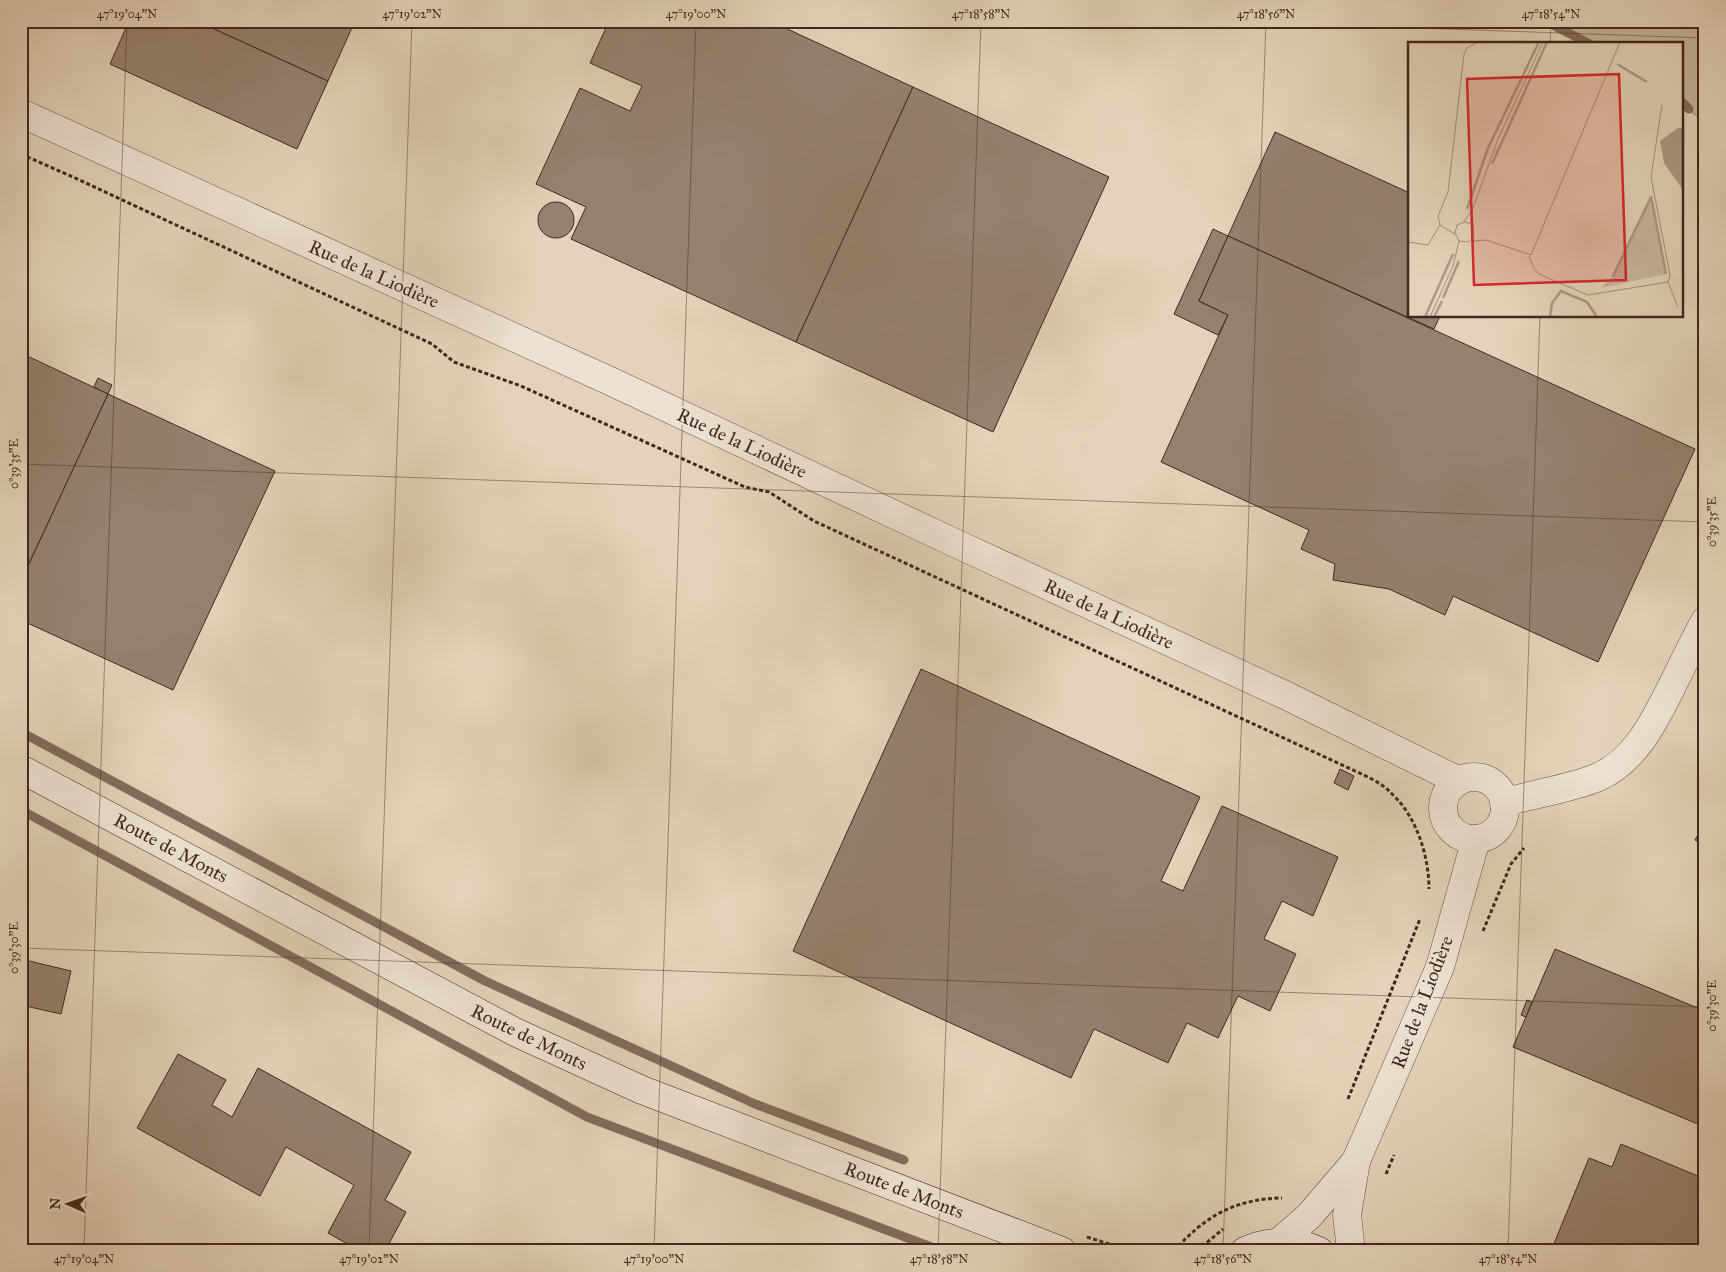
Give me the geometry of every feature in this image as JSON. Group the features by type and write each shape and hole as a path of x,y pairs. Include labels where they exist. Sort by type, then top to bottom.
{"street":[{"name":"Rue de la Liodière","path":"21,113 610,381 1285,695 1459,781"},
{"path":"1504,803 1577,784 1598,777 1614,768 1628,755 1653,724 1705,621"},
{"name":"Route de Monts","path":"21,769 515,1032 642,1090 1062,1251"},
{"path":"1477,777 1487,780 1501,794 1504,803 1501,823 1494,832 1485,837 1476,839 1465,838 1456,834 1448,826 1444,817 1445,797 1450,788 1467,778 1477,777"},
{"name":"Rue de la Liodière","path":"1351,1251 1347,1216 1356,1161 1440,967 1476,839"},
{"name":"Rue de la Liodière","path":"1278,1243 1309,1216 1356,1161"},
{"path":"1245,1251 1262,1245 1278,1243 1300,1244 1319,1251"}],"path":[{"path":"21,154 432,344 454,362 521,386 745,487 769,492 814,521 1366,776 1382,785 1394,795 1405,810 1422,841 1428,870 1429,889 1427,898"},
{"path":"1346,1103 1421,917"},
{"path":"1174,1251 1190,1233 1212,1217 1237,1205 1264,1199 1283,1198"},
{"path":"1182,1251 1204,1244"}],"shaded area":[{"path":"1545,21 1705,21 1705,124 1684,104 1684,42 1586,42"}],"building":[{"path":"129,21 197,21 328,81 297,149 110,64"},
{"path":"197,21 355,21 328,81"},
{"path":"609,21 770,21 913,87 796,342 571,239 586,207 536,184 580,88 630,111 642,86 590,63"},
{"path":"913,87 1109,177 993,432 796,342"},
{"path":"1275,132 1408,192 1408,317 1228,236"},
{"path":"556,202 563,203 569,207 573,213 573,227 569,233 563,237 556,238 549,237 543,233 539,227 538,220 539,213 543,207 549,203"},
{"path":"1213,229 1228,236 1199,301 1228,315 1218,335 1174,314"},
{"path":"1228,236 1695,449 1598,662 1453,596 1445,615 1389,589 1333,580 1335,564 1301,549 1309,530 1161,462 1228,315 1199,301"},
{"path":"1410,318 1439,318 1434,329"},
{"path":"21,353 108,394 21,581"},
{"path":"98,378 112,385 108,394 94,387"},
{"path":"108,394 275,471 173,690 21,620 21,581"},
{"path":"921,669 1200,797 1161,881 1183,891 1222,806 1338,857 1313,916 1282,901 1264,939 1296,954 1270,1011 1238,996 1218,1038 1187,1023 1168,1063 1094,1029 1071,1078 793,951"},
{"path":"1340,769 1354,776 1348,790 1334,783"},
{"path":"1705,822 1705,845 1695,840"},
{"path":"1555,949 1705,1011 1705,1127 1513,1047"},
{"path":"21,959 71,971 61,1014 21,1005"},
{"path":"1527,1000 1532,1002 1526,1017 1521,1015"},
{"path":"178,1054 226,1080 212,1105 232,1117 258,1068 411,1152 385,1200 406,1212 385,1251 360,1251 328,1233 354,1185 286,1147 260,1196 137,1128"},
{"path":"1621,1144 1705,1179 1705,1251 1551,1251 1589,1158 1612,1167"}],"waterway":[{"path":"1545,21 1586,42"},
{"path":"1684,104 1689,109"},
{"path":"21,732 485,981 755,1104 904,1160"},
{"path":"21,810 587,1117 942,1251"}]}
